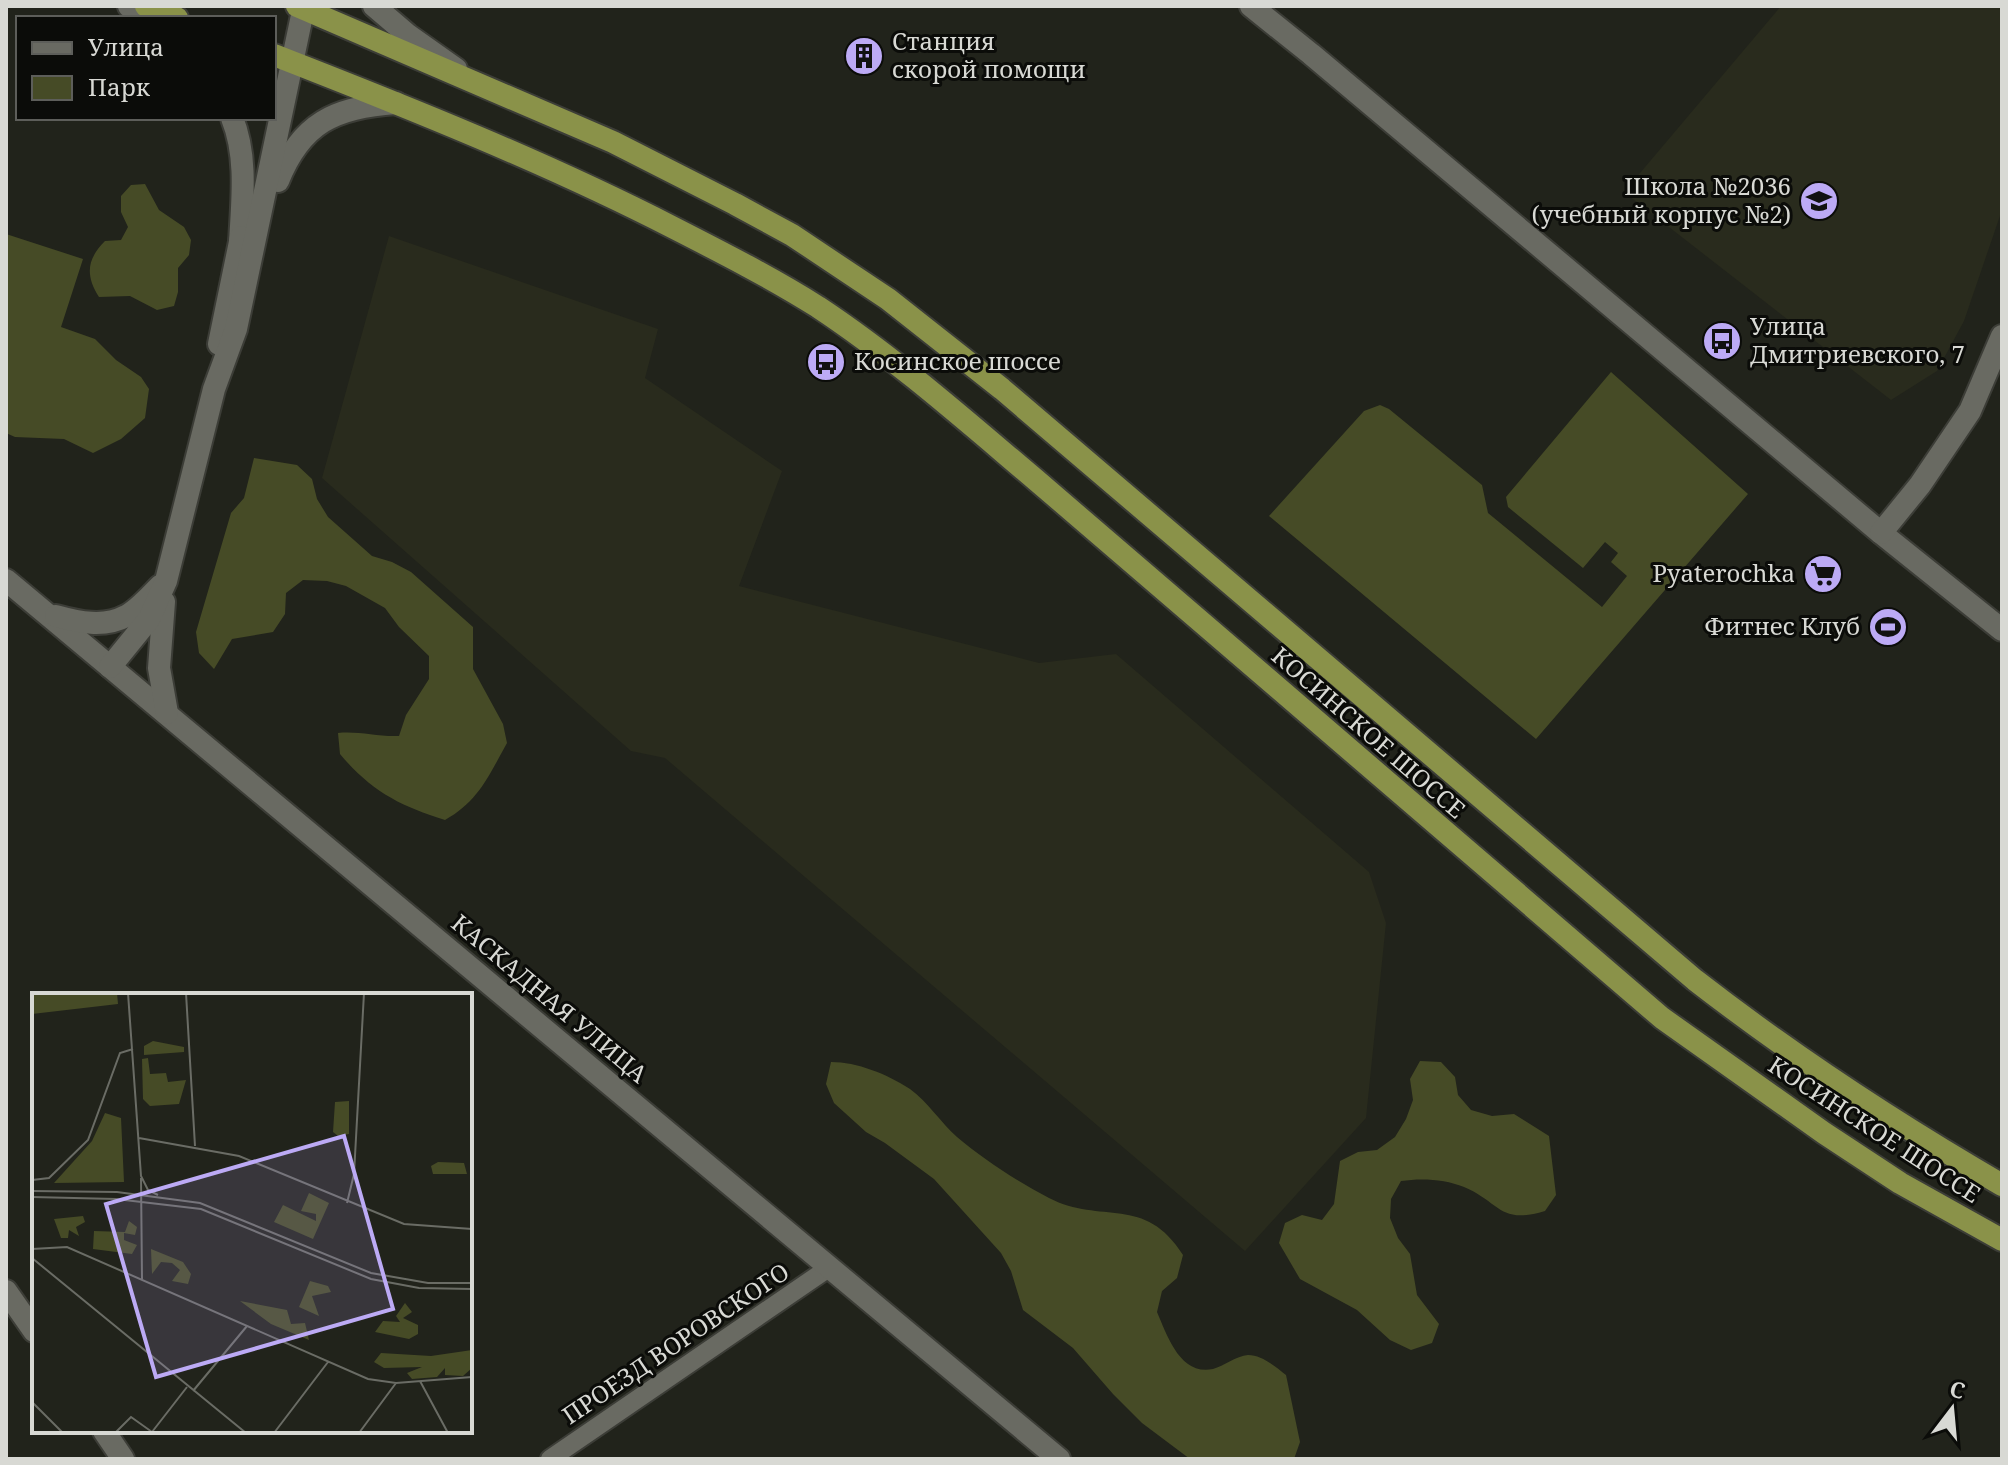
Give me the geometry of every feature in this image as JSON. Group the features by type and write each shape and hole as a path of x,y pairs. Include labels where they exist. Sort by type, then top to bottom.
{"highway":[{"path":"146,6 172,16"},
{"name":"КОСИНСКОЕ ШОССЕ","path":"299,7 613,142 792,235 888,299 1002,389 1695,980 1829,1079 2002,1185"},
{"name":"КОСИНСКОЕ ШОССЕ","path":"280,63 396,103 635,208 772,280 865,341 1036,480 1662,1018 1900,1183 2002,1240"}],"street":[{"path":"129,6 146,16"},
{"path":"374,6 408,35 467,77"},
{"path":"1251,6 1323,63 1881,533 2002,630"},
{"path":"276,85 299,7"},
{"path":"247,244 288,157 303,136 320,122 341,113 396,103"},
{"path":"233,120 243,182 247,244"},
{"path":"167,713 159,668 166,581 214,389 236,329 266,120"},
{"path":"247,244 270,120"},
{"path":"1881,533 1920,485 1970,411 2002,336"},
{"name":"КАСКАДНАЯ УЛИЦА","path":"6,580 1059,1459"},
{"path":"47,613 79,623 104,623 126,617 166,581"},
{"path":"110,667 149,619 166,581"},
{"name":"ПРОЕЗД ВОРОВСКОГО","path":"550,1459 830,1267"},
{"path":"6,1291 32,1328"},
{"path":"105,1433 123,1459"}],"shaded area":[{"name":"Школа №2036 (учебный корпус №2)","path":"1781,6 2002,6 2002,210 1964,321 1937,371 1891,400 1624,192"},
{"path":"389,236 658,329 645,378 782,471 739,586 1039,663 1116,654 1369,872 1386,923 1366,1118 1245,1251 665,758 631,751 322,478"}],"green space":[{"path":"145,184 159,210 184,227 191,240 189,255 178,268 178,292 174,306 157,310 130,296 99,297 90,274 94,254 105,241 121,240 128,227 121,212 121,196 131,185"},
{"path":"6,234 83,259 61,327 95,339 116,360 141,377 149,389 145,418 121,439 93,453 64,439 15,437 6,433"},
{"path":"1611,372 1748,494 1536,739 1269,516 1364,411 1380,405 1389,409 1482,485 1488,513 1602,607 1627,576 1611,562 1618,553 1605,542 1583,568 1508,507 1506,497"},
{"path":"254,458 297,465 312,479 317,499 328,517 372,556 411,572 473,627 473,669 503,724 507,743 475,796 445,820 387,796 363,778 340,754 338,733 399,736 406,715 429,679 429,656 399,627 385,608 346,586 303,580 286,593 285,614 273,632 232,639 214,669 199,653 196,632 231,513 244,498"},
{"path":"1420,1061 1441,1062 1455,1077 1458,1095 1471,1110 1492,1116 1514,1114 1549,1136 1556,1195 1545,1211 1518,1215 1501,1210 1457,1184 1433,1180 1401,1181 1391,1199 1390,1218 1398,1238 1410,1254 1417,1295 1439,1324 1432,1343 1411,1350 1390,1340 1357,1310 1300,1279 1279,1243 1285,1223 1302,1215 1322,1220 1334,1204 1340,1161 1358,1152 1377,1150 1395,1137 1413,1100 1410,1079"},
{"path":"831,1062 872,1070 910,1089 967,1146 1049,1198 1068,1206 1138,1217 1168,1236 1183,1255 1177,1278 1162,1291 1157,1312 1170,1342 1183,1360 1202,1370 1213,1369 1248,1355 1264,1359 1286,1375 1300,1442 1294,1459 1190,1459 1142,1423 1073,1348 1023,1310 1011,1271 1001,1253 934,1179 866,1132 834,1103 826,1084"}],"place":[{"name":"Станция скорой помощи","path":"864,56"},
{"name":"Школа №2036 (учебный корпус №2)","path":"1819,201"},
{"name":"Улица Дмитриевского, 7","path":"1722,341"},
{"name":"Косинское шоссе","path":"826,362"},
{"name":"Pyaterochka","path":"1823,574"},
{"name":"Фитнес Клуб","path":"1888,627"}]}
